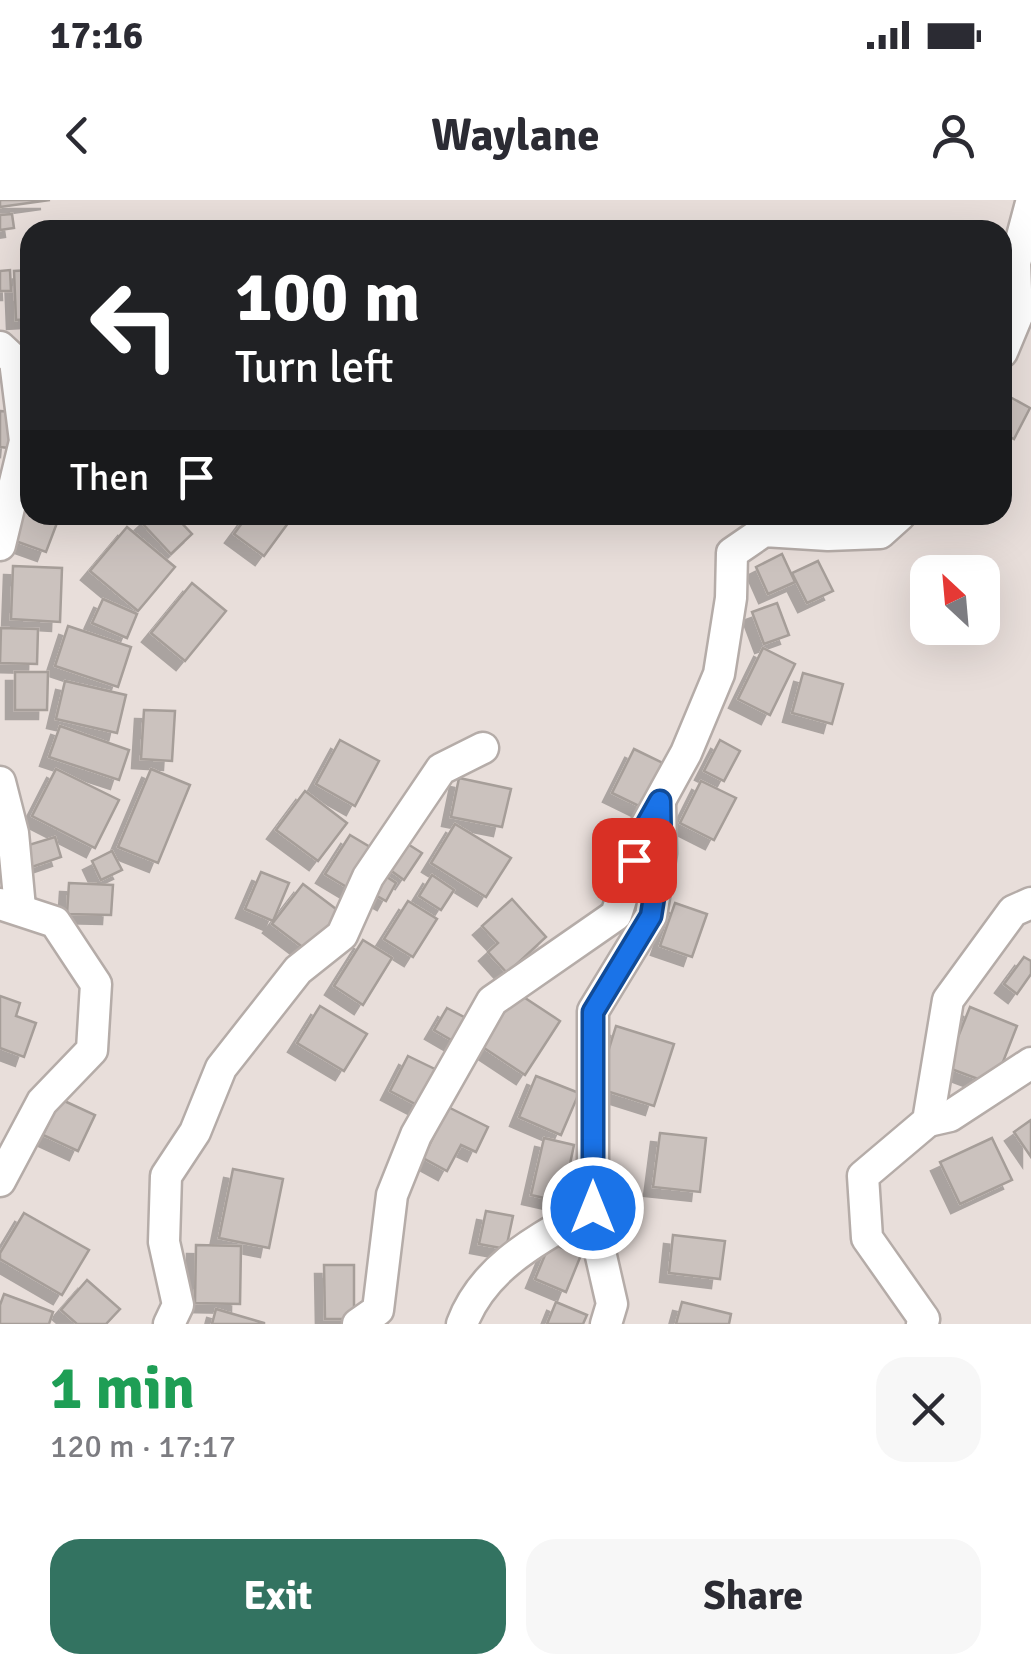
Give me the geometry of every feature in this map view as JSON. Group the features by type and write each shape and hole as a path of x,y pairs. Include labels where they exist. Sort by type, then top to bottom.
{"street":[{"path":"1012,328 1017,316 1015,263 1031,203"},
{"path":"0,347 15,361 20,401"},
{"path":"0,545 20,462"},
{"path":"358,1324 378,1310 392,1194 416,1135 492,1002 616,915 642,833 686,753 719,674 731,598 732,553 764,531 880,533 889,525"},
{"path":"169,1324 178,1305 164,1242 166,1176 195,1132 221,1068 298,970 342,934 368,877 440,769 483,748"},
{"path":"0,782 13,833 10,906 55,922 96,984 92,1050 42,1102 0,1181"},
{"path":"606,1324 612,1304 593,1208 593,1012 651,916 661,853 660,801"},
{"path":"928,1120 948,1000 1014,911 1031,902"},
{"path":"922,1324 924,1319 866,1238 863,1176 928,1120 950,1116 1031,1063"},
{"path":"462,1324 469,1304 510,1256 593,1208"}],"building":[{"path":"0,200 50,200 0,207"},
{"path":"12,214 14,228 0,230 0,215"},
{"path":"10,270 11,291 0,291 0,271"},
{"path":"14,271 20,271 20,320 16,320"},
{"path":"1012,398 1030,408 1012,438"},
{"path":"0,411 12,412 9,448 0,447"},
{"path":"20,503 20,525 56,525 46,552 7,538"},
{"path":"144,525 183,525 192,534 171,554"},
{"path":"241,525 287,525 264,556 234,534"},
{"path":"127,527 175,567 138,611 90,571"},
{"path":"782,554 795,582 768,594 756,567"},
{"path":"818,561 833,591 807,603 792,573"},
{"path":"13,566 62,568 60,622 11,619"},
{"path":"192,583 226,611 185,661 151,633"},
{"path":"103,599 137,614 127,638 92,623"},
{"path":"777,603 789,635 764,644 752,612"},
{"path":"68,626 131,647 118,687 55,666"},
{"path":"1,628 38,629 37,664 0,663"},
{"path":"763,648 795,664 770,715 738,699"},
{"path":"15,672 48,672 47,710 15,710"},
{"path":"803,673 843,684 832,724 792,713"},
{"path":"65,681 126,695 117,733 56,719"},
{"path":"144,710 175,711 172,761 141,759"},
{"path":"60,726 129,750 119,780 49,757"},
{"path":"340,740 379,761 355,806 316,784"},
{"path":"720,740 740,751 724,781 704,771"},
{"path":"634,749 665,764 643,808 612,793"},
{"path":"56,769 119,800 95,848 32,816"},
{"path":"151,769 190,785 158,863 118,847"},
{"path":"459,778 511,789 502,827 451,817"},
{"path":"701,781 736,798 714,840 680,823"},
{"path":"305,791 347,823 318,861 276,830"},
{"path":"455,824 511,858 486,897 431,863"},
{"path":"350,835 375,850 350,889 325,874"},
{"path":"55,837 61,857 29,868 22,847"},
{"path":"403,841 422,853 404,880 386,867"},
{"path":"112,851 122,870 101,880 92,861"},
{"path":"261,872 289,883 273,921 245,909"},
{"path":"381,873 396,883 386,901 370,892"},
{"path":"432,875 454,890 441,910 419,896"},
{"path":"69,883 113,885 111,915 67,914"},
{"path":"303,884 340,912 309,952 272,924"},
{"path":"512,899 546,937 507,973 488,952 498,943 482,926"},
{"path":"408,901 437,919 413,957 384,939"},
{"path":"675,903 707,914 692,957 660,946"},
{"path":"363,940 392,958 363,1005 334,986"},
{"path":"1024,957 1031,961 1031,974 1017,994 1004,984"},
{"path":"516,992 560,1021 525,1075 481,1046"},
{"path":"0,996 20,1003 16,1016 36,1023 24,1057 0,1048"},
{"path":"320,1006 367,1034 344,1071 297,1043"},
{"path":"970,1007 1017,1026 994,1085 946,1067"},
{"path":"447,1008 466,1018 453,1041 434,1030"},
{"path":"616,1026 674,1044 654,1106 597,1088"},
{"path":"408,1056 441,1072 423,1108 390,1091"},
{"path":"536,1076 579,1093 561,1135 519,1117"},
{"path":"60,1099 95,1115 78,1151 43,1135"},
{"path":"448,1107 488,1127 476,1152 461,1145 447,1171 423,1158"},
{"path":"1031,1120 1031,1157 1014,1132"},
{"path":"660,1133 706,1138 700,1192 653,1187"},
{"path":"544,1138 574,1145 562,1202 531,1195"},
{"path":"992,1138 1012,1180 960,1204 940,1162"},
{"path":"233,1169 283,1179 269,1248 219,1238"},
{"path":"486,1211 513,1216 506,1249 479,1244"},
{"path":"24,1213 89,1250 62,1295 0,1259"},
{"path":"673,1235 725,1241 720,1279 669,1273"},
{"path":"550,1243 581,1255 566,1292 535,1279"},
{"path":"196,1245 241,1246 240,1304 195,1303"},
{"path":"324,1265 354,1265 354,1319 325,1319"},
{"path":"87,1280 120,1309 106,1324 77,1324 61,1310"},
{"path":"4,1294 53,1312 49,1324 0,1324"},
{"path":"556,1302 587,1315 583,1324 547,1324"},
{"path":"682,1302 731,1314 729,1324 676,1324"},
{"path":"216,1309 264,1323 264,1324 212,1324"}],"route":[{"path":"593,1208 593,1012 651,916 661,853 660,801 642,833 634,860"}]}
